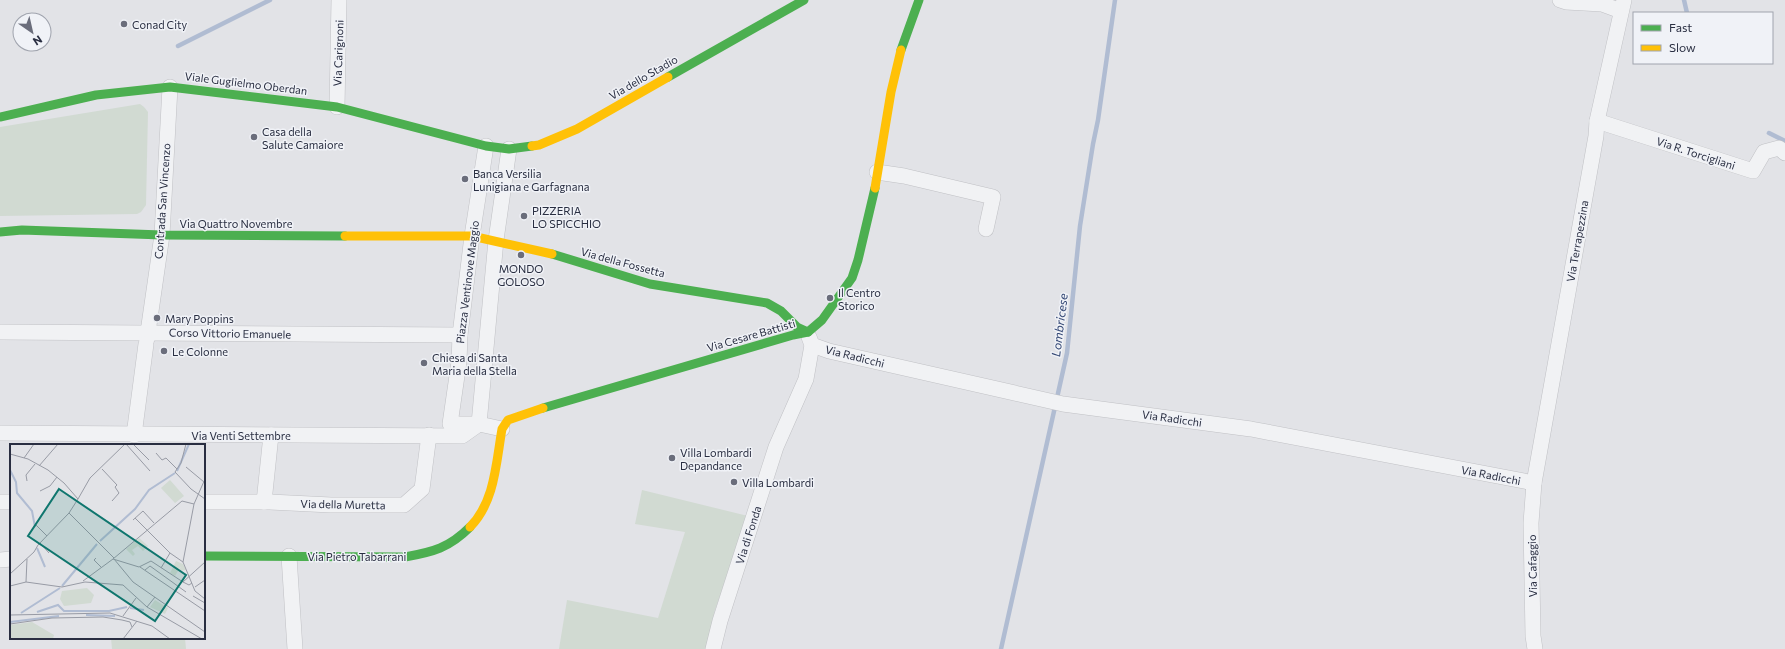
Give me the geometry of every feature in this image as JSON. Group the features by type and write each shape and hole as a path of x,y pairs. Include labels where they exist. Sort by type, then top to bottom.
{"street":[{"name":"Via Carignoni","path":"336,107 339,0"},
{"name":"Via dello Stadio","path":"486,146 509,149 539,145 577,129 804,0"},
{"name":"Via Cesare Battisti","path":"502,429 508,420 519,415 786,337 810,338 852,278 858,260 877,172 891,92 904,39 919,0"},
{"path":"1560,0 1566,2 1623,5"},
{"name":"Via Terrapezzina","path":"1534,483 1596,136 1597,121 1623,5"},
{"name":"Viale Guglielmo Oberdan","path":"0,117 96,95 170,87 336,107 486,146"},
{"name":"Contrada San Vincenzo","path":"134,435 162,235 170,87"},
{"name":"Via R. Torcigliani","path":"1597,121 1753,171 1764,152 1779,148 1785,153"},
{"name":"Piazza Ventinove Maggio","path":"479,424 450,424 459,362 460,335 472,236 486,146"},
{"path":"502,429 479,424 496,240 509,149"},
{"path":"877,172 904,176 993,197 986,229"},
{"name":"Via Quattro Novembre","path":"0,232 22,230 162,235 472,236"},
{"name":"Via della Fossetta","path":"472,236 539,250 650,284 767,304 781,311 810,338"},
{"name":"Corso Vittorio Emanuele","path":"0,332 147,339 460,335"},
{"name":"Via Radicchi","path":"810,338 829,352 1063,404 1251,429 1534,483"},
{"name":"Via di Fonda","path":"713,649 720,621 776,447 806,379 810,338"},
{"name":"Via Venti Settembre","path":"0,433 462,436 479,424"},
{"name":"Via Pietro Tabarrani","path":"205,556 405,557 433,552 458,539 478,519 491,493 502,429"},
{"path":"264,502 271,435"},
{"name":"Via della Muretta","path":"205,502 404,505 422,489 429,435"},
{"name":"Via Cafaggio","path":"1534,483 1531,531 1533,636 1535,649"},
{"path":"289,556 295,649"},
{"path":"0,560 10,559"}],"shaded area":[{"path":"140,104 148,112 146,205 141,212 137,214 0,216 0,127"},
{"path":"642,490 748,516 715,610 706,649 559,649 567,600 658,618 685,532 635,524"},
{"path":"111,639 185,639 186,649 112,649"}],"waterway":[{"path":"178,46 270,0"},
{"name":"Lombricese","path":"1001,649 1067,353 1080,226 1098,120 1115,0"},
{"path":"1684,0 1687,12"},
{"path":"1769,133 1785,141"}],"traffic: fast":[{"path":"668,77 804,0"},
{"path":"901,50 919,0"},
{"path":"0,117 96,95 170,87 337,107 486,146 509,149 532,146"},
{"path":"543,408 793,335 808,332 822,320 852,278 858,260 875,188"},
{"path":"0,232 22,230 162,235 345,236"},
{"path":"552,254 650,284 767,303 781,311 797,327 808,332"},
{"path":"205,556 405,557 440,548 455,540 470,527"}],"traffic: slow":[{"path":"875,188 891,92 901,50"},
{"path":"532,146 539,145 577,129 668,77"},
{"path":"345,236 472,236 552,254"},
{"path":"470,527 485,506 490,494 502,429 508,420 543,408"}],"place":[{"name":"Conad City","path":"124,24"},
{"name":"Casa della Salute Camaiore","path":"254,137"},
{"name":"Banca Versilia Lunigiana e Garfagnana","path":"465,179"},
{"name":"PIZZERIA LO SPICCHIO","path":"524,216"},
{"name":"MONDO GOLOSO","path":"521,255"},
{"name":"Il Centro Storico","path":"830,298"},
{"name":"Mary Poppins","path":"157,318"},
{"name":"Le Colonne","path":"164,351"},
{"name":"Chiesa di Santa Maria della Stella","path":"424,363"},
{"name":"Villa Lombardi Depandance","path":"672,458"},
{"name":"Villa Lombardi","path":"734,482"}]}
